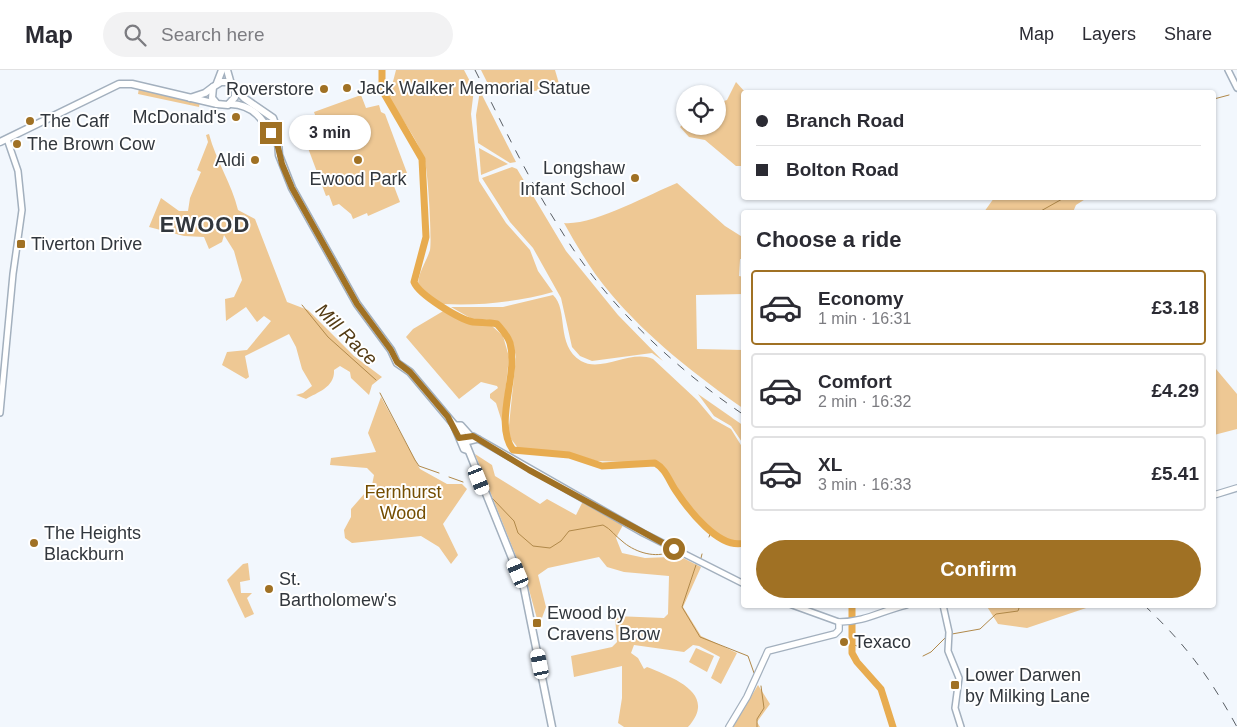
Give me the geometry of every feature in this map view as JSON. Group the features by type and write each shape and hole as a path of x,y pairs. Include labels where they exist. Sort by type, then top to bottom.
{"main road":[{"path":"217,104 211,95 222,70"},
{"path":"227,70 235,97 231,104"},
{"path":"190,98 205,93 215,85 225,81 270,115 277,129 277,143 282,164 292,188 361,310 391,350 397,362 410,372 455,425 464,439 524,588 552,727"},
{"path":"3,140 119,84 132,84 225,106 231,104 245,106 254,111 277,143"},
{"path":"270,115 271,133"},
{"path":"1216,495 1237,488"},
{"path":"728,727 747,697 768,651 835,634 839,630 839,622 851,622 891,608"}],"street":[{"path":"1228,70 1237,88"},
{"path":"0,416 13,274 22,210 20,179 3,140"},
{"path":"455,425 462,426 464,439 478,439 643,533 741,582"},
{"path":"800,608 839,622"},
{"path":"944,608 948,632 948,651 959,678 955,708 961,727"}],"green space":[{"path":"396,70 464,70 474,89 471,114 479,181 506,223 530,250 538,271 553,292 498,303 442,304 425,294 418,286 421,272 430,250 427,175 421,150 389,97"},
{"path":"481,70 555,70 560,87 522,93 488,84"},
{"path":"736,82 743,90 741,90 741,166 736,166 705,140 687,135 726,135 726,100"},
{"path":"139,88 200,101 199,107 138,94"},
{"path":"480,91 516,162 510,163 478,143 476,115"},
{"name":"Ewood Park","path":"361,95 366,108 379,105 381,112 385,114 407,173 394,178 392,181 400,202 368,216 367,213 353,219 351,214 339,204 333,206 329,195 326,196 308,148 311,147 307,137 317,134 316,129 319,126 314,112"},
{"path":"209,134 238,210 255,219 287,302 308,310 354,356 382,377 372,385 369,395 351,378 350,372 340,366 334,370 334,376 329,385 320,391 306,399 296,395 303,393 312,386 302,369 296,347 289,334 245,356 249,377 246,379 222,365 227,352 247,350 271,321 264,316 257,322 246,307 226,321 225,299 234,297 242,280 234,251 224,235 222,242 209,249 204,237 184,236 149,227 161,198 179,211 188,211 190,198 201,172 197,170 208,142 206,135"},
{"path":"479,148 508,164 481,175"},
{"path":"512,167 517,169 566,251 618,315 663,361 652,353 592,361 580,356 572,347 561,298 533,248 510,222 482,178"},
{"path":"677,183 725,226 741,236 739,276 741,276 741,294 696,295 697,349 741,350 741,407 674,356 625,310 591,268 564,223 590,220"},
{"path":"993,200 1084,200 1076,205 1074,210 985,210"},
{"path":"553,295 558,301 568,346 581,361 589,364 598,364 635,357 653,359 697,400 713,419 731,429 741,445 741,541 730,540 706,524 684,500 666,471 656,463 596,461 568,452 518,448 508,435 516,357 512,339 499,323 486,319 472,319 451,307 503,307"},
{"path":"445,310 472,323 492,326 503,336 509,357 502,422 496,403 490,398 490,394 498,388 497,386 481,382 459,399 406,337 413,329"},
{"path":"1216,369 1237,394 1237,429 1216,434"},
{"path":"698,394 741,424 741,441 731,426 714,416"},
{"name":"Fernhurst Wood","path":"381,397 420,469 447,484 462,484 467,489 443,524 458,555 451,564 439,547 421,536 352,543 345,538 344,530 351,517 351,509 372,485 374,475 367,468 330,465 331,458 376,452 368,433"},
{"path":"475,454 492,465 495,476 540,504 547,499 576,515 583,501 623,525 616,538 622,553 645,558 670,557 673,553 701,567 683,607 701,636 737,653 721,684 711,678 720,657 699,646 693,645 684,652 634,645 631,653 638,658 644,669 647,667 669,676 680,682 695,696 698,705 696,715 688,727 624,727 618,723 622,698 622,666 574,677 571,656 612,647 617,642 615,616 664,618 668,614 669,576 624,572 607,567 599,557 548,568 538,575 546,607 539,626 528,586"},
{"path":"248,563 250,580 240,582 241,593 252,593 247,598 254,614 245,618 227,580 243,564"},
{"path":"988,608 1086,608 1027,628 998,624"},
{"path":"696,648 714,656 707,672 689,662"},
{"path":"758,685 770,704 757,722 760,727 733,727"}],"waterway":[{"path":"382,70 382,90 422,159 426,237 414,282 431,300 449,311 473,322 497,324 508,338 512,355 505,426 507,439 513,450 569,455 602,466 655,463 665,472 681,499 705,526 725,540 734,544 741,543"},
{"path":"1216,98 1229,95"},
{"path":"1043,210 1060,200"},
{"name":"Mill Race","path":"302,305 328,337 376,380"},
{"name":"Mill Race","path":"380,393 419,466 439,473"},
{"name":"Mill Race","path":"449,477 463,482"},
{"name":"Mill Race","path":"492,498 514,521 518,533 533,546 550,548 561,541 569,531 603,525 626,545 637,551 655,555 667,553"},
{"path":"709,537 711,531"},
{"path":"701,558 702,554"},
{"path":"696,565 682,607 700,637 748,656 754,673"},
{"path":"852,608 852,653 857,662 881,689 893,727"},
{"path":"952,634 980,629 996,614 1018,611 1019,608"},
{"path":"923,656 931,652 946,637"},
{"path":"851,644 857,646"},
{"path":"757,727 757,719 764,708 761,686"}],"railway":[{"path":"475,70 536,189 577,255 597,281 618,307 666,354 691,376 741,413"},
{"path":"1147,608 1173,634 1196,662 1217,692 1237,727"}],"place":[{"name":"Jack Walker Memorial Statue","path":"347,88"},
{"name":"Roverstore","path":"324,89"},
{"name":"McDonald's","path":"236,117"},
{"name":"The Caff","path":"30,121"},
{"name":"The Brown Cow","path":"17,144"},
{"name":"Aldi","path":"255,160"},
{"name":"Ewood Park","path":"358,160"},
{"name":"Longshaw Infant School","path":"635,178"},
{"name":"Tiverton Drive","path":"21,244"},
{"name":"The Heights Blackburn","path":"34,543"},
{"name":"St. Bartholomew's","path":"269,589"},
{"name":"Ewood by Cravens Brow","path":"537,623"},
{"name":"Texaco","path":"844,642"},
{"name":"Lower Darwen by Milking Lane","path":"955,685"}],"district":[{"name":"EWOOD","path":"205,224"}],"route":[{"path":"271,133 277,143 282,164 292,188 357,304 396,357 397,362 410,372 448,417 454,425 459,438 467,435 473,436 529,470 674,549"}]}
